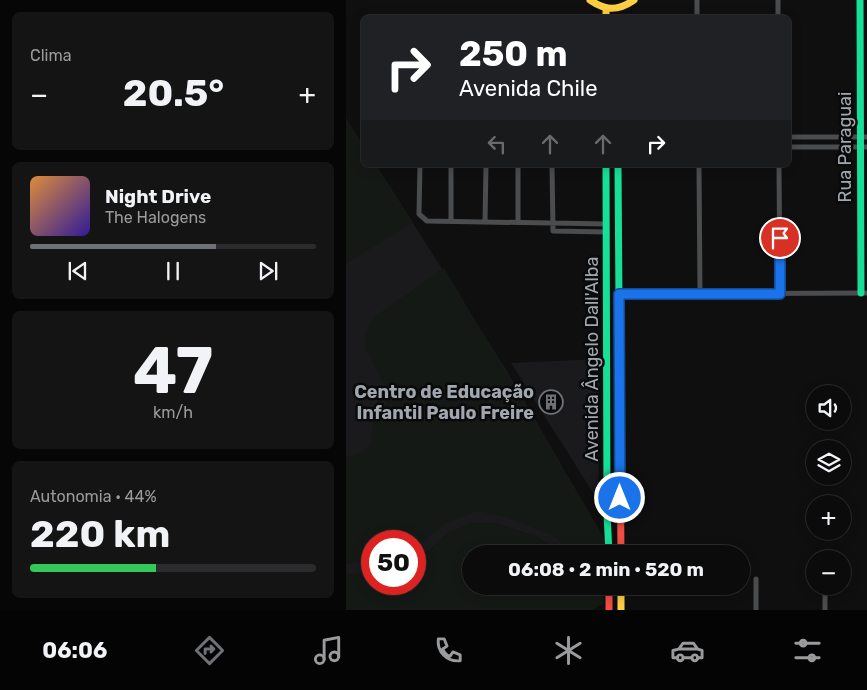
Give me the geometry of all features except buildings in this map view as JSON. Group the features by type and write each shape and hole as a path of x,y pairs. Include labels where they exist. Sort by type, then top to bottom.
{"main road":[{"path":"590,0 606,9 626,6 634,0"},
{"name":"Rua Paraguai","path":"860,0 864,147 864,293"},
{"path":"618,15 619,8"},
{"path":"606,9 606,15"},
{"name":"Avenida Ângelo Dall'Alba","path":"606,167 609,545"},
{"name":"Avenida Ângelo Dall'Alba","path":"618,167 621,545"},
{"path":"609,595 609,610"},
{"path":"621,595 621,610"}],"street":[{"path":"697,0 697,15"},
{"path":"778,0 778,15"},
{"path":"791,138 863,137"},
{"path":"791,147 864,147"},
{"path":"420,167 420,214 427,221 607,224"},
{"path":"451,167 451,221"},
{"path":"485,222 486,167"},
{"path":"518,167 518,222"},
{"path":"552,167 553,231 607,232"},
{"path":"699,167 700,294"},
{"path":"779,167 780,294"},
{"path":"619,294 864,293"},
{"path":"756,579 756,610"},
{"path":"825,595 825,610"}],"shaded area":[{"path":"346,118 361,142 361,167 377,167 505,368 604,538 604,545 550,545 535,536 494,523 448,533 426,553 426,530 361,530 361,574 346,575"},
{"path":"346,118 361,142 361,167 377,167 413,222 346,264"},
{"path":"444,268 604,538 598,545 564,545 553,536 517,521 477,511 445,524 426,539 426,530 361,530 361,562 346,564 346,458 357,454 370,445 373,423 390,399 390,395 366,348 365,336 374,317"},
{"path":"600,359 599,493 595,496 511,363"},
{"path":"471,523 494,523 535,536 550,545 462,545 462,595 603,595 603,604 592,610 346,610 346,575 361,574 361,595 426,595 426,553 448,533"}],"traffic: fast":[{"path":"860,0 861,293"},
{"path":"606,167 609,545"},
{"path":"618,167 620,440"}],"traffic: slow":[{"path":"590,0 607,8 617,8 634,0"},
{"path":"606,9 606,15"},
{"path":"621,595 621,610"}],"traffic: jam":[{"path":"620,440 621,545"},
{"path":"609,595 609,610"}],"place":[{"name":"Centro de Educação Infantil Paulo Freire","path":"551,402"}],"route":[{"path":"620,498 619,294 780,294 780,238"}]}
